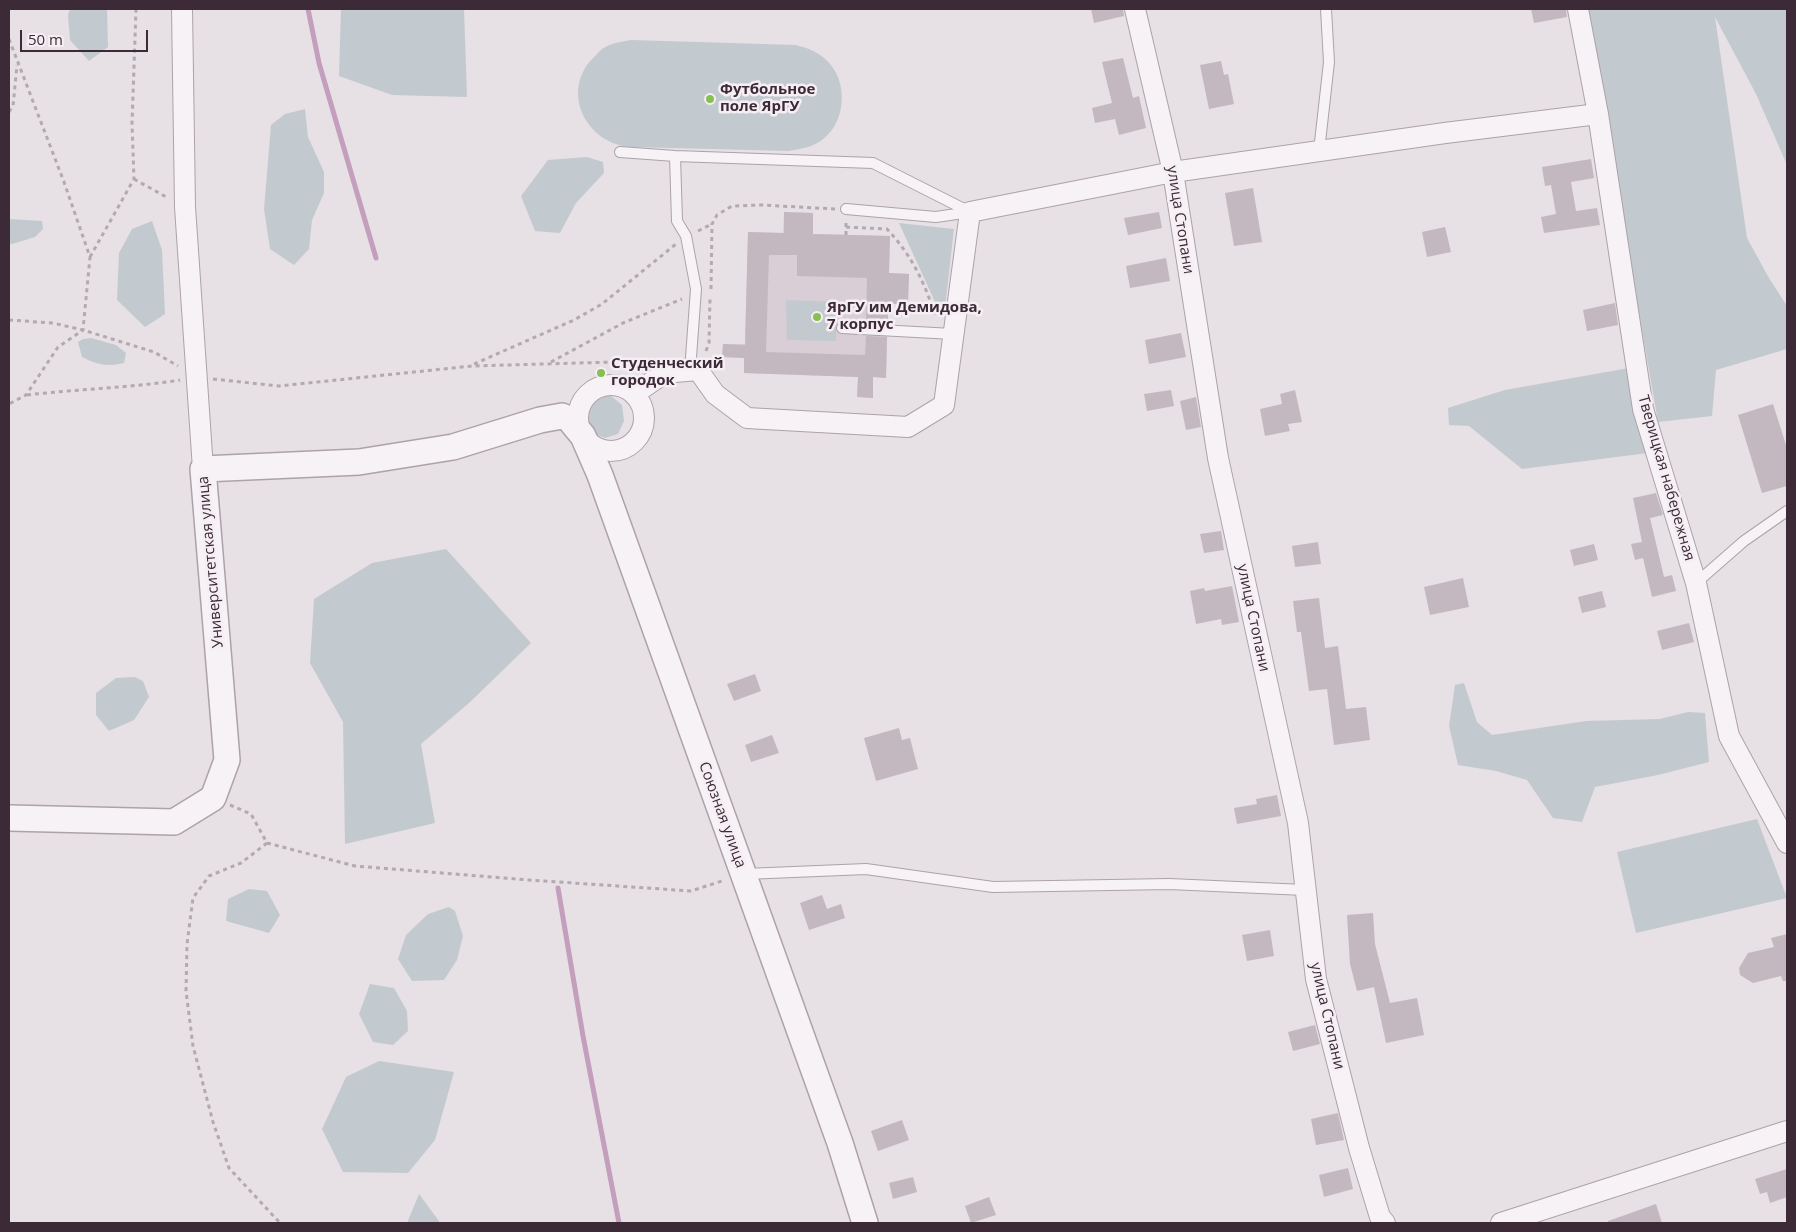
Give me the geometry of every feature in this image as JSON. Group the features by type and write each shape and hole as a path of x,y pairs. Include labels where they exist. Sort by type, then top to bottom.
{"street":[{"path":"182,9 185,207 203,469"},
{"name":"улица Стопани","path":"1135,9 1173,172 1218,458 1298,823 1316,979 1359,1148 1380,1217 1385,1223"},
{"name":"Тверицкая набережная","path":"1578,9 1598,114 1643,409 1696,583 1729,736 1787,843"},
{"path":"634,394 659,376 694,370 715,394 747,418 908,427 944,405 970,212 1173,172 1445,133 1598,114"},
{"path":"571,411 594,389 604,385 615,385 625,388 634,394 640,403 644,413 644,424 632,444 622,449 610,451 590,444 583,436"},
{"name":"Университетская улица","path":"213,798 227,760 203,469 359,462 453,447 571,411"},
{"name":"Союзная улица","path":"571,411 569,419 583,436 600,475 840,1143 865,1223"},
{"path":"9,818 174,822 213,798"},
{"path":"1501,1223 1787,1131"}],"lane":[{"path":"1319,151 1329,62 1326,9"},
{"path":"620,152 675,156 873,163 970,212"},
{"path":"675,156 677,221 686,236 696,289 694,370"},
{"path":"846,209 936,217 970,212"},
{"path":"842,328 953,334"},
{"path":"1696,583 1744,541 1787,511"},
{"path":"743,874 866,869 993,887 1169,884 1305,890"}],"path":[{"path":"83,330 90,257 134,179 132,124 136,9"},
{"path":"9,39 17,64 64,182 90,257"},
{"path":"9,112 14,106 17,64"},
{"path":"134,179 185,207"},
{"path":"694,370 709,343 712,224 717,215 732,206 762,205 846,209"},
{"path":"472,366 574,320 602,304 686,236 712,224"},
{"path":"846,227 887,229 902,246 924,282 936,317"},
{"path":"550,363 623,323 677,302 696,289"},
{"path":"9,320 53,323 83,330 154,352 197,378"},
{"path":"26,395 58,347 83,330"},
{"path":"9,404 26,395 155,384 197,378 279,386 472,366 653,361"},
{"path":"213,798 251,814 267,843 354,866 690,891 743,874"},
{"path":"267,843 241,863 209,876 193,898 187,944 186,990 193,1046 213,1122 229,1168 280,1223"}],"shaded area":[{"path":"70,9 107,9 108,47 89,61 70,40 68,15"},
{"path":"341,9 464,9 467,97 392,95 339,76"},
{"path":"1586,9 1787,9 1787,165 1756,94 1715,17 1747,238 1787,306 1787,349 1716,370 1712,416 1658,422"},
{"name":"Футбольное поле ЯрГУ","path":"631,40 796,45 808,49 824,58 838,78 842,102 840,113 835,125 819,142 808,147 789,151 631,147 615,144 602,137 591,127 583,115 579,102 578,88 582,73 601,50 612,44"},
{"path":"305,109 308,137 324,172 324,193 312,220 309,249 294,265 270,249 264,209 271,125 285,114"},
{"path":"587,157 603,162 604,173 576,203 560,233 535,231 521,196 548,160"},
{"name":"ЯрГУ им Демидова, 7 корпус","path":"784,212 813,213 813,234 890,236 889,273 909,274 908,304 888,304 886,378 873,377 873,398 857,397 858,377 744,373 744,358 722,357 723,344 745,344 748,232 783,233"},
{"path":"9,219 42,221 43,229 35,237 12,244 9,243"},
{"path":"152,221 162,250 165,314 145,327 117,300 119,253 132,229"},
{"path":"899,223 954,229 945,308 940,313"},
{"path":"786,300 837,302 836,341 787,340"},
{"path":"91,338 116,345 126,353 124,363 103,364 82,357 78,342"},
{"path":"1629,368 1648,453 1522,469 1469,426 1449,425 1448,408 1505,390"},
{"path":"597,395 610,395 622,405 624,421 618,434 605,438 586,431 580,416 583,404"},
{"path":"446,549 531,643 469,703 421,744 435,823 345,844 343,722 310,663 314,599 372,563"},
{"path":"135,677 143,681 149,697 134,720 109,731 96,715 96,693 116,678"},
{"path":"1464,683 1477,722 1492,735 1586,721 1660,719 1688,712 1705,713 1709,762 1658,775 1595,787 1582,822 1553,818 1527,780 1496,771 1458,765 1449,726 1455,685"},
{"path":"1757,819 1787,898 1636,933 1617,852"},
{"path":"249,889 267,891 280,915 269,933 226,921 228,899"},
{"path":"449,907 455,911 463,936 457,960 444,980 412,981 398,959 406,935 428,914"},
{"path":"370,984 394,988 407,1011 408,1031 393,1045 373,1042 359,1014"},
{"path":"379,1061 454,1072 435,1140 408,1173 343,1172 322,1129 346,1077"},
{"path":"419,1194 439,1221 439,1223 407,1223"}],"building":[{"path":"1091,9 1123,9 1124,16 1094,23"},
{"path":"1531,9 1566,9 1567,17 1534,23"},
{"path":"1123,58 1133,98 1139,96 1146,128 1119,135 1115,119 1095,123 1092,108 1112,103 1102,62"},
{"path":"1221,61 1224,75 1228,74 1234,104 1209,109 1200,65"},
{"path":"1591,159 1594,178 1571,182 1576,211 1597,208 1600,225 1544,233 1541,217 1556,214 1551,185 1545,186 1542,167"},
{"path":"1253,188 1262,242 1234,246 1225,193"},
{"name":"ЯрГУ им Демидова, 7 корпус","path":"784,212 813,213 813,234 890,236 889,273 909,274 908,304 888,304 888,324 866,322 867,278 797,276 797,255 769,255 766,352 865,355 866,336 887,337 886,378 873,377 873,398 857,397 858,377 744,373 744,358 722,357 723,344 745,345 748,232 784,233"},
{"path":"1159,212 1162,228 1128,235 1124,218"},
{"path":"1445,227 1451,252 1427,257 1422,232"},
{"path":"1166,258 1170,281 1130,288 1126,266"},
{"path":"1615,303 1618,325 1587,331 1583,310"},
{"path":"1181,333 1186,357 1149,364 1145,340"},
{"path":"1171,390 1174,406 1147,411 1144,394"},
{"path":"1295,390 1302,422 1288,424 1290,431 1265,436 1260,409 1282,404 1280,394"},
{"path":"1196,397 1201,427 1186,430 1180,401"},
{"path":"1773,404 1787,448 1787,486 1762,493 1738,415"},
{"path":"1656,493 1663,515 1650,518 1664,577 1672,575 1676,591 1652,597 1643,558 1635,560 1631,544 1642,542 1633,498"},
{"path":"1221,531 1224,550 1204,553 1200,534"},
{"path":"1318,542 1321,564 1295,567 1292,546"},
{"path":"1594,544 1598,560 1574,566 1570,550"},
{"path":"1463,578 1469,607 1430,615 1424,587"},
{"path":"1232,586 1239,622 1222,625 1221,619 1196,624 1190,591 1204,588 1205,591"},
{"path":"1602,591 1606,607 1582,613 1578,597"},
{"path":"1319,598 1325,648 1338,646 1346,709 1366,707 1370,740 1334,745 1327,689 1309,691 1301,632 1297,632 1293,601"},
{"path":"1689,623 1694,642 1662,650 1657,631"},
{"path":"755,674 761,691 734,701 727,684"},
{"path":"899,728 902,740 910,738 918,769 876,781 864,738"},
{"path":"772,735 779,753 751,762 745,745"},
{"path":"1277,795 1281,816 1237,824 1234,808 1257,804 1256,799"},
{"path":"822,895 827,909 841,904 845,918 809,930 800,903"},
{"path":"1373,913 1375,944 1390,1003 1417,998 1424,1035 1386,1043 1374,987 1357,991 1350,964 1347,915"},
{"path":"1270,930 1274,956 1247,961 1242,935"},
{"path":"1787,934 1787,981 1783,981 1781,976 1753,983 1740,975 1739,968 1748,953 1774,947 1771,938"},
{"path":"1315,1025 1320,1044 1293,1051 1288,1032"},
{"path":"1338,1113 1344,1140 1316,1145 1311,1119"},
{"path":"902,1120 909,1140 878,1151 871,1131"},
{"path":"1348,1168 1353,1189 1324,1197 1319,1175"},
{"path":"1787,1169 1787,1197 1770,1203 1767,1192 1760,1194 1755,1179"},
{"path":"913,1177 917,1192 893,1199 889,1183"},
{"path":"989,1197 996,1215 971,1223 965,1206"},
{"path":"1656,1204 1662,1223 1608,1223 1608,1221"}],"waterway":[{"path":"308,9 319,63 376,258"},
{"path":"558,888 583,1036 619,1223"}],"place":[{"name":"Футбольное поле ЯрГУ","path":"710,99"},
{"name":"ЯрГУ им Демидова, 7 корпус","path":"817,317"},
{"name":"Студенческий городок","path":"601,373"}]}
